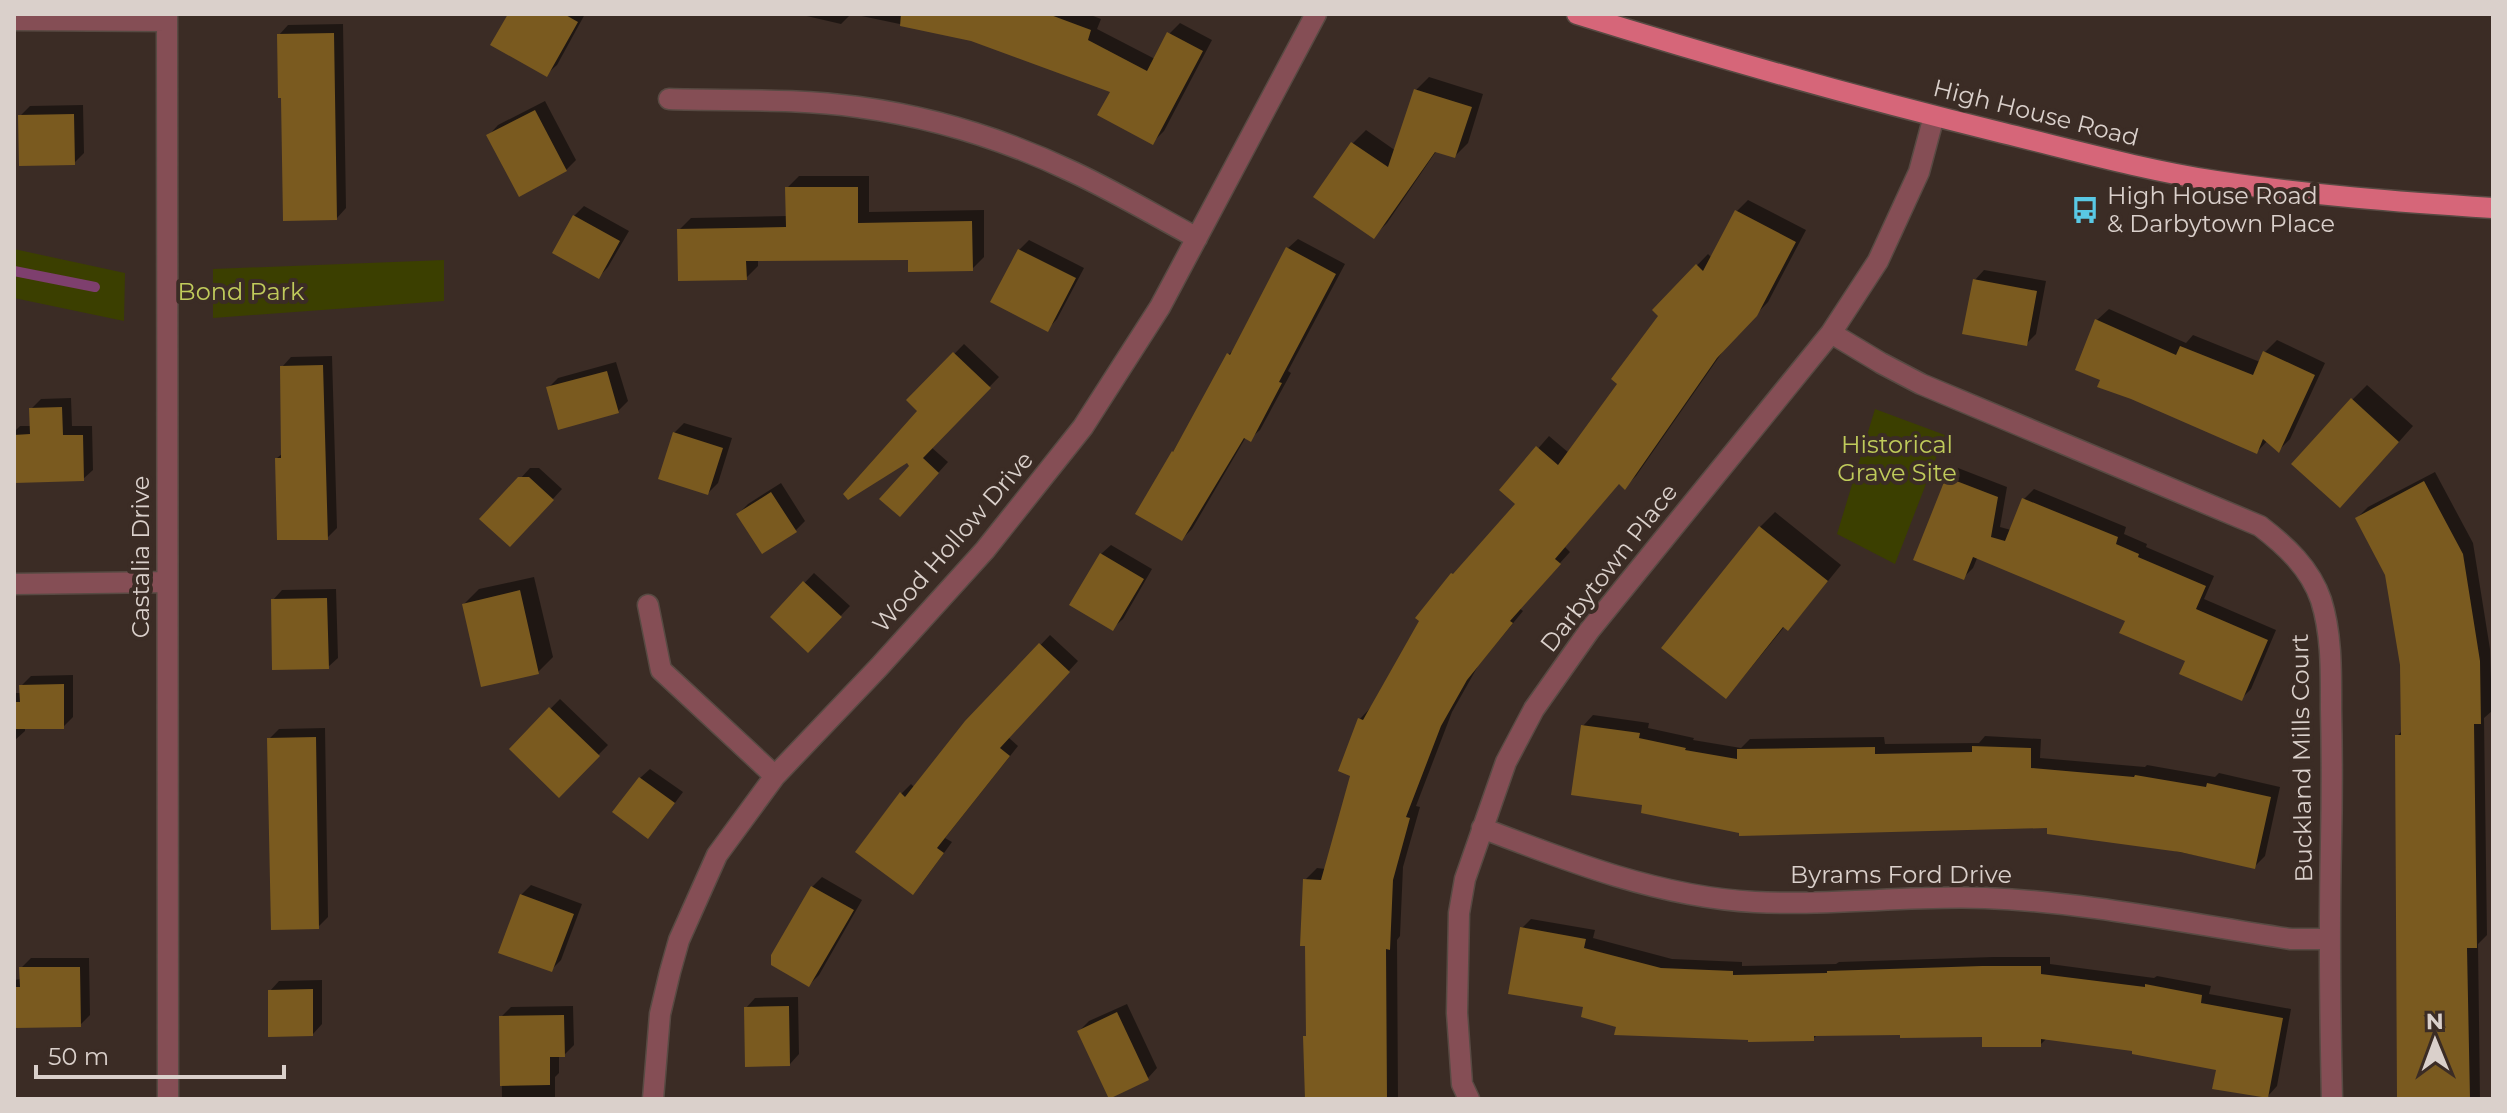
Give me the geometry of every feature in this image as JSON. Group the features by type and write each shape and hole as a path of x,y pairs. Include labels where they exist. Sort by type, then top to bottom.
{"main road":[{"name":"High House Road","path":"1577,14 1693,50 1934,116 2214,181 2367,200 2493,208"}],"street":[{"name":"Wood Hollow Drive","path":"653,1099 660,1014 679,940 717,855 775,776 985,550 1083,427 1121,371 1197,238 1316,14"},
{"path":"14,20 167,18"},
{"name":"Castalia Drive","path":"167,18 168,1099"},
{"path":"669,99 856,106 955,128 1007,144 1074,172 1197,238"},
{"name":"Darbytown Place","path":"1469,1099 1462,1084 1457,1013 1459,913 1465,879 1506,762 1534,709 1589,631 1831,333 1878,261 1919,172 1934,116"},
{"name":"Buckland Mills Court","path":"1831,333 1921,384 2260,526 2297,559 2320,598 2331,653 2333,783 2329,939 2332,1099"},
{"path":"14,584 167,582"},
{"path":"648,605 661,670 775,776"},
{"name":"Byrams Ford Drive","path":"1482,828 1582,866 1710,897 1756,902 1998,899 2100,909 2291,939 2329,939"}],"green space":[{"name":"Bond Park","path":"14,249 125,273 124,321 14,298"},
{"name":"Bond Park","path":"444,260 444,301 213,318 213,269"},
{"name":"Historical Grave Site","path":"1875,409 1945,435 1895,564 1837,534"}],"building":[{"path":"508,14 564,14 578,22 547,77 490,45"},
{"path":"901,14 1048,14 1091,30 1088,40 1147,71 1167,32 1203,51 1153,145 1097,115 1110,92 971,41 900,26"},
{"path":"334,33 337,220 283,221 277,34"},
{"path":"1414,89 1472,107 1455,158 1435,152 1374,239 1313,197 1351,142 1388,167"},
{"path":"535,110 567,171 519,197 486,135"},
{"path":"74,114 75,165 19,166 18,115"},
{"path":"785,187 858,187 858,223 972,221 973,271 908,272 908,260 746,261 747,280 678,281 677,229 786,227"},
{"path":"1735,210 1796,242 1757,316 1717,358 1625,490 1619,484 1555,559 1561,564 1510,621 1513,623 1467,680 1441,726 1406,817 1410,818 1393,880 1390,950 1386,949 1387,1099 1305,1099 1305,946 1300,946 1303,879 1321,880 1350,776 1338,771 1358,718 1363,720 1419,621 1415,618 1451,573 1515,504 1499,490 1536,446 1558,465 1617,384 1611,379 1658,316 1652,310 1696,264 1703,271"},
{"path":"573,215 620,241 599,279 552,253"},
{"path":"1286,247 1336,274 1251,442 1244,438 1182,541 1135,514 1227,353 1230,355"},
{"path":"1018,249 1076,278 1048,332 990,302"},
{"path":"1973,279 2037,291 2027,346 1962,334"},
{"path":"2095,319 2176,355 2180,346 2253,375 2263,351 2315,375 2279,453 2263,439 2257,454 2097,387 2100,380 2075,370"},
{"path":"953,352 991,388 923,458 939,473 900,517 879,499 909,466 907,463 848,500 843,494 917,411 906,400"},
{"path":"323,365 328,540 277,540 275,458 281,458 280,366"},
{"path":"607,371 619,413 558,430 546,387"},
{"path":"2351,398 2399,442 2340,508 2291,464"},
{"path":"62,407 63,435 83,435 84,481 14,483 14,435 30,434 29,408"},
{"path":"673,432 723,448 708,495 658,479"},
{"path":"518,477 529,477 554,500 510,547 479,519"},
{"path":"1946,477 1998,497 1991,537 2005,541 2022,498 2118,537 2116,544 2139,554 2138,557 2206,586 2196,609 2268,640 2242,701 2179,674 2185,661 2119,633 2125,621 1973,557 1964,580 1913,560"},
{"path":"2424,481 2463,554 2480,661 2481,724 2474,724 2477,948 2467,948 2470,1099 2397,1099 2395,735 2401,735 2400,665 2385,575 2355,518"},
{"path":"771,492 797,532 762,554 736,514"},
{"path":"1759,526 1828,581 1788,631 1783,627 1726,699 1661,648"},
{"path":"1100,553 1144,579 1113,631 1069,605"},
{"path":"803,581 842,617 808,653 770,617"},
{"path":"520,590 539,674 481,687 462,604"},
{"path":"327,598 329,669 272,670 271,599"},
{"path":"1039,643 1070,672 1000,748 1010,756 937,848 944,853 913,895 855,852 900,792 905,797 965,721"},
{"path":"64,684 64,729 14,729 14,702 20,702 19,685"},
{"path":"549,707 600,756 559,798 509,749"},
{"path":"1581,725 1640,733 1639,738 1737,759 1737,749 1875,747 1875,754 1972,752 1972,746 2031,748 2031,768 2135,775 2206,787 2207,783 2271,797 2255,869 2180,852 2047,834 2047,828 1739,836 1739,833 1641,813 1642,805 1571,795"},
{"path":"316,737 319,929 271,930 267,738"},
{"path":"639,777 675,803 648,839 612,812"},
{"path":"811,886 854,910 809,987 771,965 771,955"},
{"path":"520,894 574,914 552,972 498,953"},
{"path":"1520,927 1586,939 1584,948 1661,968 1733,971 1733,975 2041,966 2041,974 2145,987 2145,984 2202,995 2201,1003 2283,1018 2268,1098 2212,1089 2216,1070 2132,1054 2132,1051 2041,1039 2041,1047 1982,1047 1982,1037 1814,1036 1814,1041 1748,1042 1614,1035 1616,1027 1581,1017 1583,1007 1508,994"},
{"path":"19,967 80,967 81,1027 14,1028 14,987 20,987"},
{"path":"313,989 313,1036 268,1037 268,990"},
{"path":"789,1006 790,1066 745,1067 744,1007"},
{"path":"1117,1012 1149,1080 1109,1099 1077,1031"},
{"path":"564,1015 565,1057 550,1057 550,1085 500,1086 499,1016"}],"waterway":[{"path":"14,271 95,287"}],"place":[{"name":"High House Road & Darbytown Place","path":"2085,210"}]}
